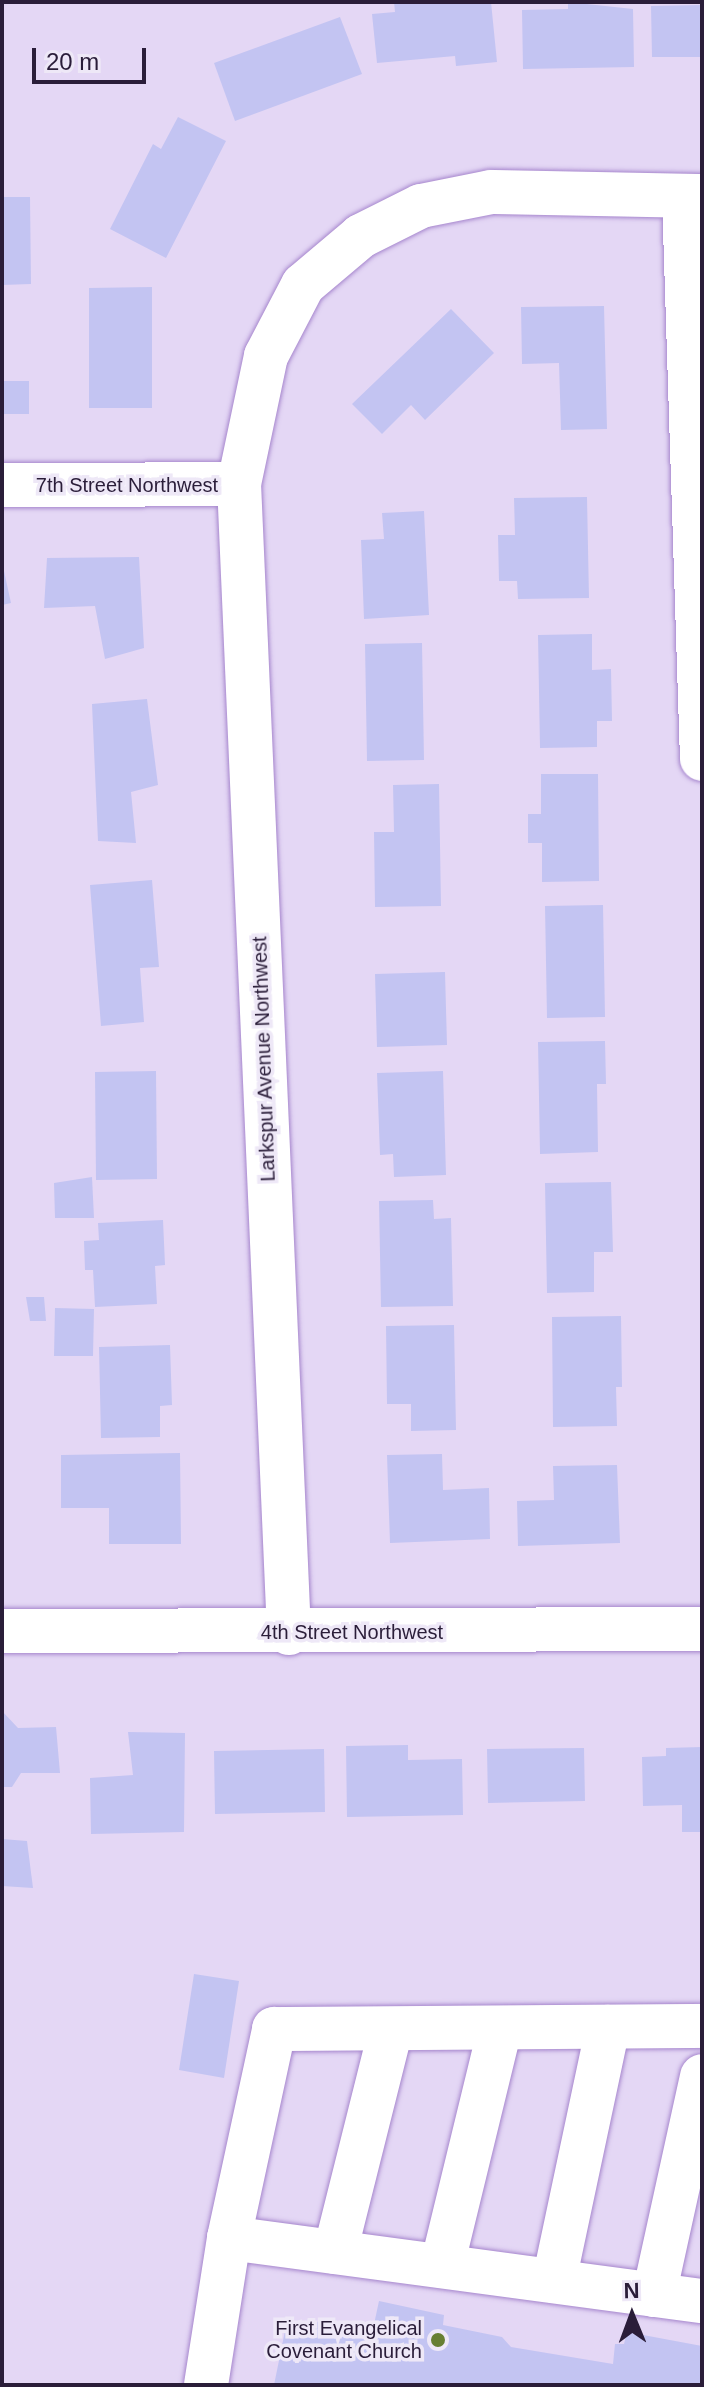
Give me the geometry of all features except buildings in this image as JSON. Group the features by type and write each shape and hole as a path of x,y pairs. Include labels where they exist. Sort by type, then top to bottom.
{"street":[{"name":"7th Street Northwest","path":"2,485 239,484 266,356 303,285 361,236 421,206 491,192 693,196"},
{"path":"693,196 702,759"},
{"name":"Larkspur Avenue Northwest","path":"239,484 289,1633"},
{"name":"4th Street Northwest","path":"2,1631 289,1633 702,1629"},
{"path":"206,2385 229,2238 274,2029 702,2026"},
{"path":"554,2281 608,2027"},
{"path":"442,2266 500,2028"},
{"path":"335,2252 391,2029"},
{"path":"654,2295 702,2076"},
{"path":"229,2238 702,2301"}],"place":[{"name":"First Evangelical Covenant Church","path":"438,2340"}]}
